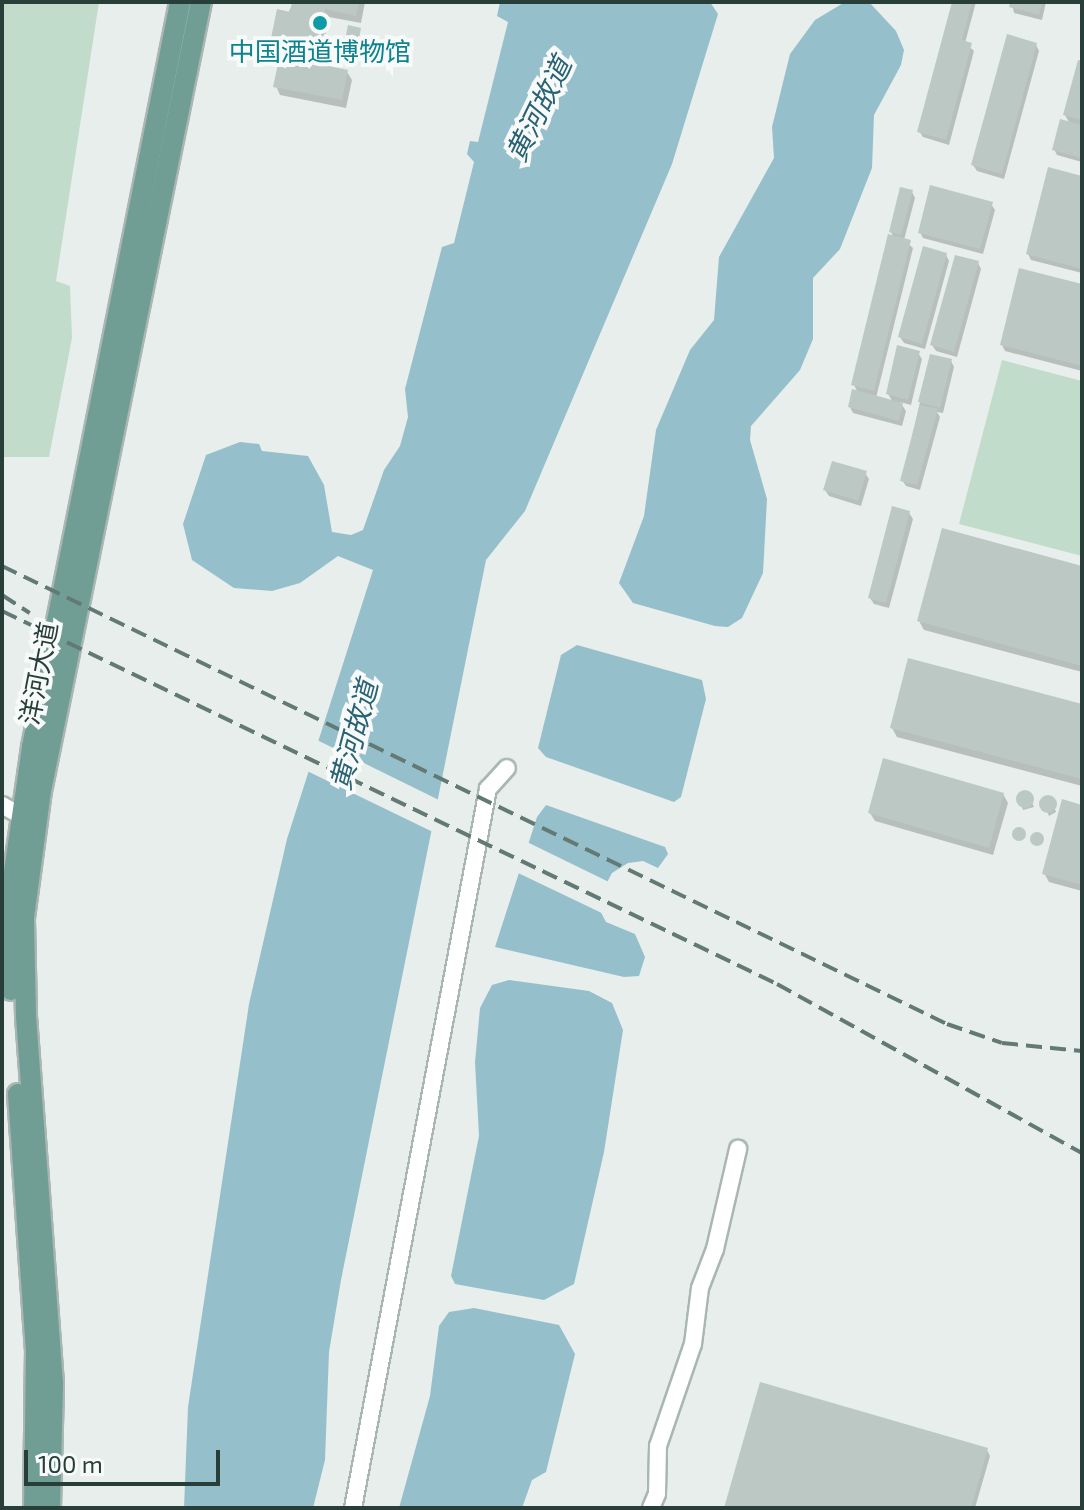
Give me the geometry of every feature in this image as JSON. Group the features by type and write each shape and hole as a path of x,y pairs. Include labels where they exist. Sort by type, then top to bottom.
{"main road":[{"name":"洋河大道","path":"34,1508 36,1349 8,949 21,816 180,2"},
{"name":"洋河大道","path":"50,1508 53,1384 25,1000 24,918 41,791 201,2"}],"street":[{"path":"353,1508 488,789 507,768"},
{"path":"2,805 21,816"},
{"path":"651,1508 657,1494 658,1446 693,1344 700,1288 715,1249 738,1149"}],"green space":[{"path":"2,2 99,2 56,281 70,286 72,338 49,457 2,457"},
{"path":"1002,360 1082,381 1082,556 959,524"}],"water":[{"name":"黄河故道","path":"500,2 710,2 718,14 672,164 525,511 486,560 341,1280 329,1352 325,1460 313,1508 184,1508 188,1407 249,1004 287,839 373,570 338,556 300,583 272,591 234,588 192,560 183,524 206,455 240,442 259,444 262,451 308,456 324,485 332,532 351,535 363,530 384,470 400,446 408,417 405,389 442,247 454,243 474,162 467,154 470,141 478,142 508,22 497,16"},
{"path":"845,2 869,2 896,31 904,50 901,65 874,115 872,168 840,249 813,278 813,339 800,370 751,426 750,440 767,499 763,573 742,618 728,627 715,626 633,603 619,583 644,516 656,430 690,350 714,320 719,257 774,158 772,127 790,54 815,20"},
{"path":"577,645 702,680 706,699 681,797 674,802 546,757 538,748 561,655"},
{"path":"546,805 665,847 668,854 658,868 643,861 628,863 612,873 596,903 606,922 635,934 645,957 639,976 624,977 495,947 537,817"},
{"path":"509,980 589,991 612,1003 623,1030 604,1152 574,1284 544,1300 455,1284 451,1276 479,1136 475,1062 480,1008 492,985"},
{"path":"474,1308 559,1325 575,1354 546,1472 532,1480 522,1508 399,1508 430,1396 439,1326 449,1312"}],"pier":[{"path":"315,739 441,801 435,833 305,770"},
{"path":"525,841 611,883 600,903 608,916 516,872"}],"building":[{"path":"292,2 359,2 356,16 325,9 314,63 348,70 342,100 273,87 282,45 270,43 277,9 290,12"},
{"path":"952,2 972,2 962,40 972,43 946,140 917,132"},
{"path":"1010,2 1042,2 1039,15 1009,7"},
{"path":"348,25 361,28 355,59 342,56"},
{"path":"1007,34 1037,43 1002,174 971,165"},
{"path":"1078,60 1082,61 1082,120 1063,115"},
{"path":"1060,119 1082,125 1082,158 1052,150"},
{"path":"1048,167 1082,176 1082,269 1026,254"},
{"path":"930,185 993,202 980,249 918,233"},
{"path":"900,187 913,190 901,235 889,232"},
{"path":"888,234 911,240 874,391 851,385"},
{"path":"923,246 947,253 922,344 898,337"},
{"path":"955,255 979,261 954,352 930,345"},
{"path":"1019,268 1082,284 1082,366 1000,345"},
{"path":"897,345 920,351 908,400 886,394"},
{"path":"930,354 952,359 940,408 918,402"},
{"path":"852,389 903,403 899,421 848,407"},
{"path":"920,405 938,409 917,485 900,481"},
{"path":"832,461 867,471 858,501 823,490"},
{"path":"892,506 910,511 886,603 868,598"},
{"path":"942,528 1082,566 1082,666 917,621"},
{"path":"908,658 1082,704 1082,779 890,728"},
{"path":"883,758 1004,793 989,848 868,813"},
{"path":"1021,790 1029,790 1034,799 1032,806 1021,808 1016,803 1016,795"},
{"path":"1044,795 1052,795 1057,804 1055,811 1044,813 1039,808 1039,800"},
{"path":"1062,799 1082,805 1082,885 1042,874"},
{"path":"1019,827 1026,834 1019,841 1012,834"},
{"path":"1037,832 1044,839 1037,846 1030,839"},
{"path":"760,1382 988,1448 971,1508 724,1508"}],"railway":[{"path":"2,566 947,1024 1002,1043 1082,1051"},
{"path":"2,595 30,613"},
{"path":"2,611 777,984 1082,1153"}],"place":[{"name":"中国酒道博物馆","path":"320,23"}]}
